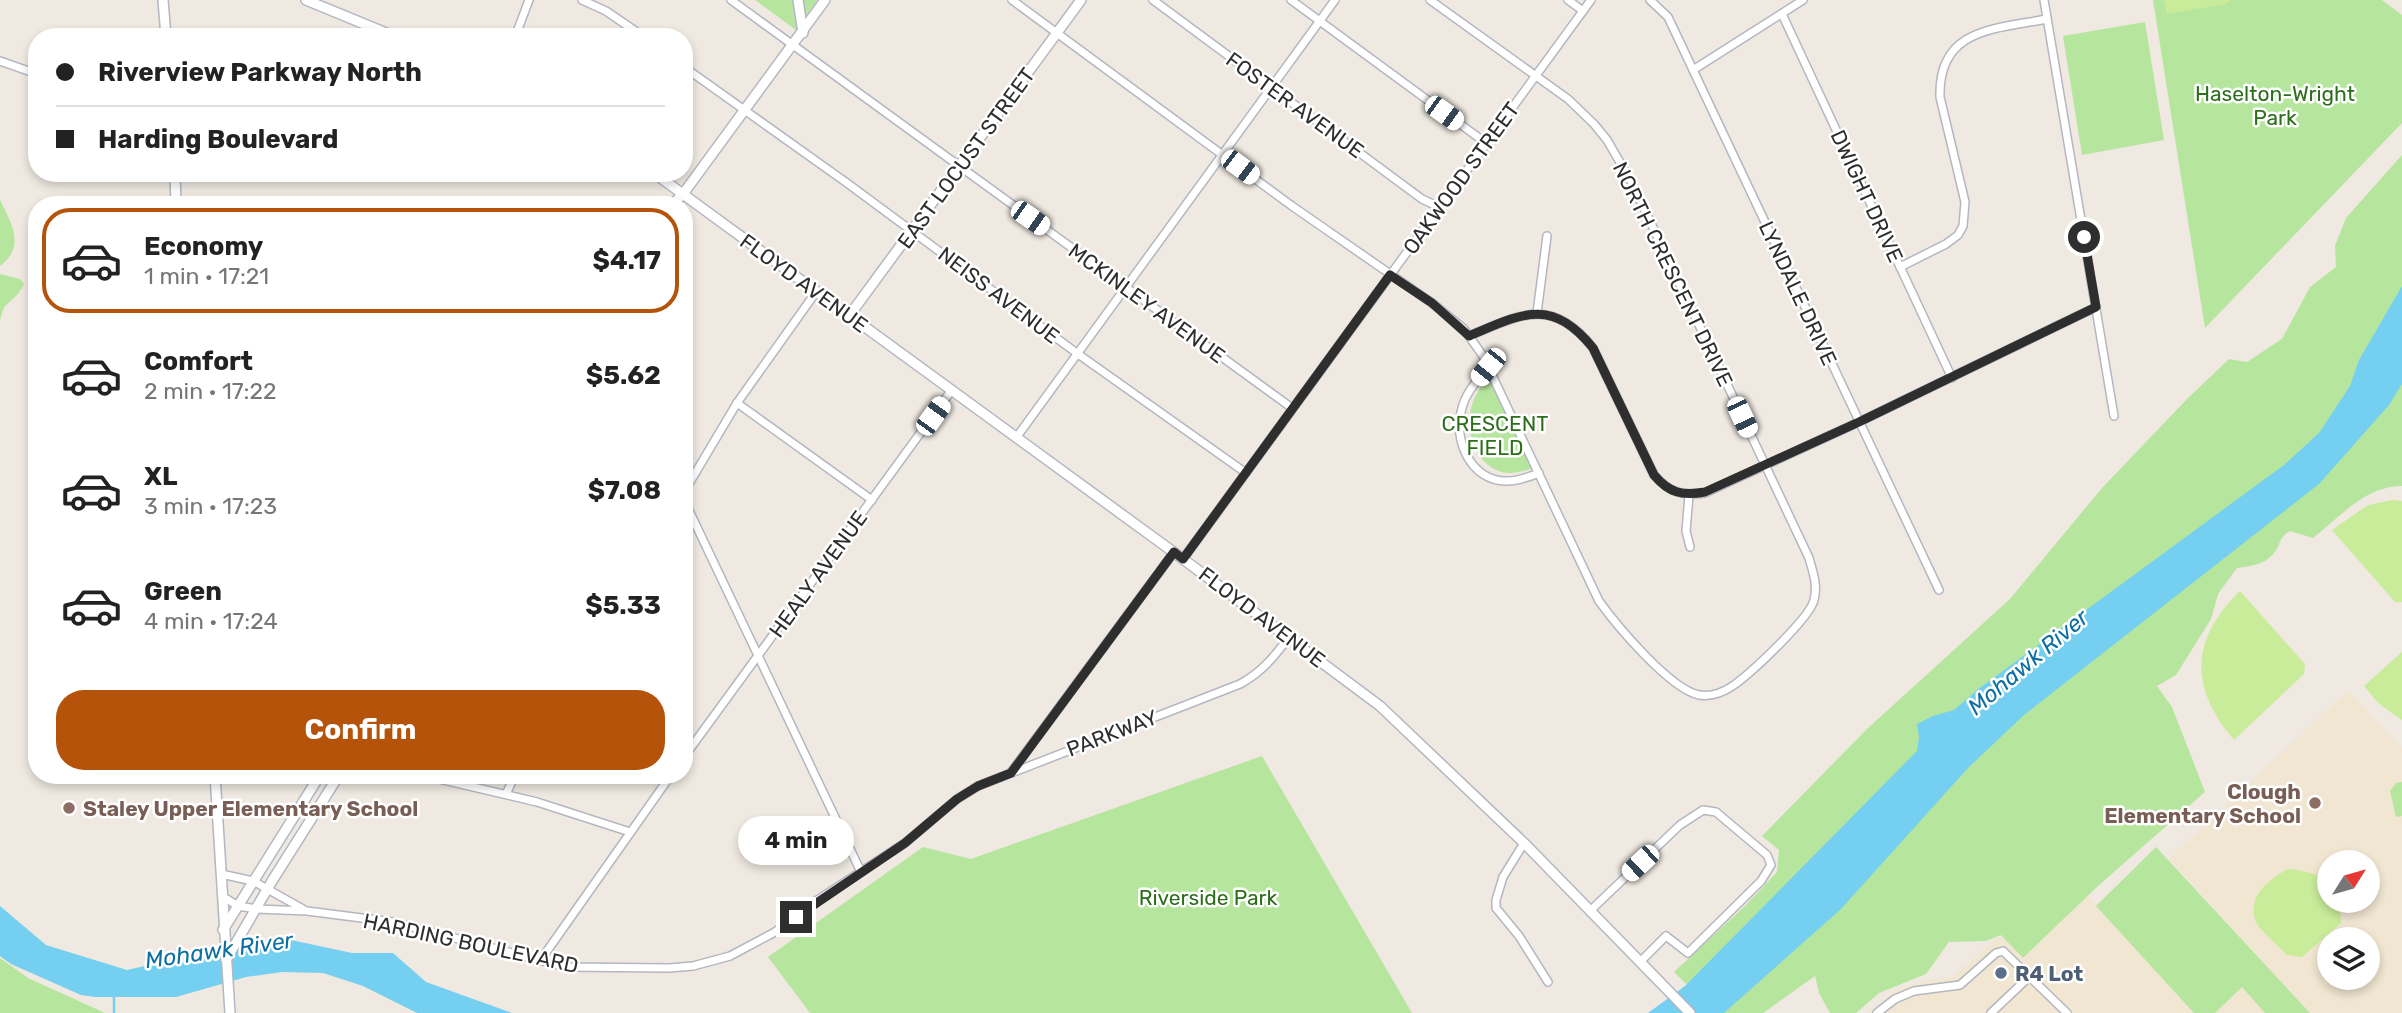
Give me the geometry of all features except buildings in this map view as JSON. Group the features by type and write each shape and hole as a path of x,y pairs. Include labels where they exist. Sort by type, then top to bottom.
{"street":[{"path":"163,0 165,28"},
{"path":"306,0 374,28"},
{"path":"518,28 529,0"},
{"path":"582,0 606,11 631,28"},
{"name":"MCKINLEY AVENUE","path":"731,0 1292,408"},
{"path":"797,0 803,33"},
{"path":"693,181 825,0"},
{"path":"1012,0 1223,155 1432,303 1469,336 1488,367 1539,473 1507,481 1493,480 1480,474 1462,444 1458,429 1463,404 1471,388 1488,367"},
{"name":"EAST LOCUST STREET","path":"849,316 1081,0"},
{"name":"FOSTER AVENUE","path":"1153,0 1422,199 1439,207"},
{"path":"1291,0 1486,144"},
{"path":"1016,438 1335,0"},
{"name":"NORTH CRESCENT DRIVE","path":"1430,0 1568,99 1607,140 1632,183 1809,558 1815,579 1814,602 1798,625 1735,684 1714,695 1696,694 1683,688 1614,622 1591,586 1539,473"},
{"path":"1568,0 1583,11"},
{"name":"OAKWOOD STREET","path":"1183,559 1591,0"},
{"name":"LYNDALE DRIVE","path":"1650,0 1668,18 1939,590"},
{"path":"1693,70 1804,0"},
{"path":"2044,0 2114,416"},
{"name":"DWIGHT DRIVE","path":"1782,14 1952,378"},
{"path":"1900,267 1946,244 1958,235 1963,226 1965,202 1940,97 1939,79 1944,63 1965,38 1980,31 2047,19"},
{"path":"0,61 28,71"},
{"name":"NEISS AVENUE","path":"693,73 1246,473"},
{"name":"FLOYD AVENUE","path":"666,182 686,196"},
{"path":"683,194 692,182"},
{"name":"FLOYD AVENUE","path":"693,201 1174,552 1380,706 1591,909 1690,1013"},
{"path":"1537,313 1547,236"},
{"path":"693,477 737,403 816,292"},
{"path":"1469,336 1516,316 1537,313 1566,323 1593,348 1654,475 1664,487 1689,495 1705,492 1859,422 2096,307"},
{"name":"HEALY AVENUE","path":"693,745 951,391"},
{"path":"737,403 872,500"},
{"path":"1689,495 1686,531 1690,547"},
{"path":"693,519 861,872"},
{"path":"1011,773 1174,552"},
{"name":"PARKWAY","path":"861,872 905,843 957,799 978,786 1240,684 1258,674 1270,663 1289,637"},
{"path":"216,784 230,1013"},
{"path":"223,930 314,784"},
{"path":"226,960 333,784"},
{"path":"462,784 506,794 629,832"},
{"path":"506,794 511,784"},
{"path":"540,961 664,784"},
{"path":"1591,909 1680,825 1703,810 1716,812 1767,855 1770,865 1761,881 1688,953 1666,936 1641,961"},
{"path":"1524,843 1503,877 1496,908 1519,936 1548,982"},
{"name":"HARDING BOULEVARD","path":"222,896 238,906 257,909 307,911 393,922 540,961 585,968 669,968 693,966 730,956 775,932 861,872"},
{"name":"HARDING BOULEVARD","path":"221,874 253,881 307,911"},
{"path":"1877,1013 1895,999 1913,991 1961,985 2000,951 2006,952 2067,1013"},
{"path":"1991,1013 2030,975"}],"shaded area":[{"name":"Clough Elementary School","path":"2348,690 2402,748 2402,1013 2310,1013 2169,859"},
{"path":"2088,896 2194,1013 1869,1013 1891,994 1905,987 1929,980 1952,978 2001,934 2024,958"},
{"path":"2242,987 2265,1013 2215,1013"}],"green space":[{"path":"755,0 817,0 796,30"},
{"name":"Haselton-Wright Park","path":"2153,0 2382,0 2402,15 2402,123 2205,328"},
{"path":"2164,0 2231,0 2226,4 2167,14"},
{"path":"2145,22 2164,140 2082,155 2063,36"},
{"path":"2402,155 2402,486 2389,487 2365,497 2313,538 2290,531 2266,560 2237,568 2218,594 2211,619 2176,675 2157,686 2172,707 2205,792 2098,886 2023,958 2001,935 1986,941 1949,942 1926,974 1879,993 1856,1013 1830,1013 1819,993 1815,976 1763,1013 1715,1013 1674,972 1745,906 1777,872 1779,850 1762,836 1867,729 2010,599 2102,488 2188,398 2229,359 2247,362 2282,339 2310,287 2336,267 2335,246 2346,218"},
{"path":"0,200 12,227 15,243 13,251 0,266"},
{"path":"0,274 20,279 24,284 4,307 0,320"},
{"name":"CRESCENT FIELD","path":"1493,377 1536,468 1513,473 1499,471 1487,464 1478,453 1472,440 1471,411 1482,386"},
{"path":"2402,501 2402,602 2395,602 2332,530 2368,505"},
{"path":"2240,591 2305,664 2304,674 2234,740 2209,701 2201,664 2204,646 2212,628"},
{"path":"2402,652 2402,720 2378,703 2364,686"},
{"name":"Riverside Park","path":"1262,756 1412,1013 810,1013 768,957 923,847 971,859"},
{"path":"2402,782 2402,816 2396,817 2390,791 2396,783"},
{"path":"2156,847 2310,1013 2265,1013 2242,987 2215,1013 2194,1013 2096,906"},
{"path":"2288,869 2305,871 2317,876 2317,914 2340,914 2341,923 2336,927 2317,927 2317,944 2302,957 2287,955 2256,922 2254,905 2257,897 2274,878"},
{"path":"0,958 28,978 105,1013 0,1013"}],"water":[{"name":"Mohawk River","path":"2402,286 2402,384 2389,405 2319,484 2024,715 1968,768 1841,909 1724,1013 1648,1013 1685,986 1917,751 1917,724 1954,710 1977,690 2284,465 2319,433 2350,386 2359,360"},
{"path":"0,906 46,945 127,970 158,963 189,962 277,937 352,953 393,953 426,982 512,1013 417,1013 363,986 323,973 282,972 246,977 176,997 81,995 11,964 0,956"}],"waterway":[{"path":"114,995 114,1013"}],"place":[{"name":"Clough Elementary School","path":"2315,803"},
{"name":"Staley Upper Elementary School","path":"69,808"},
{"name":"R4 Lot","path":"2001,973"}],"route":[{"path":"796,917 905,843 957,799 978,786 1011,773 1174,552 1183,559 1390,275 1432,303 1464,328 1469,336 1516,316 1529,314 1552,316 1566,323 1593,348 1654,475 1664,487 1689,495 1705,492 1859,422 2096,307 2084,237"}]}
